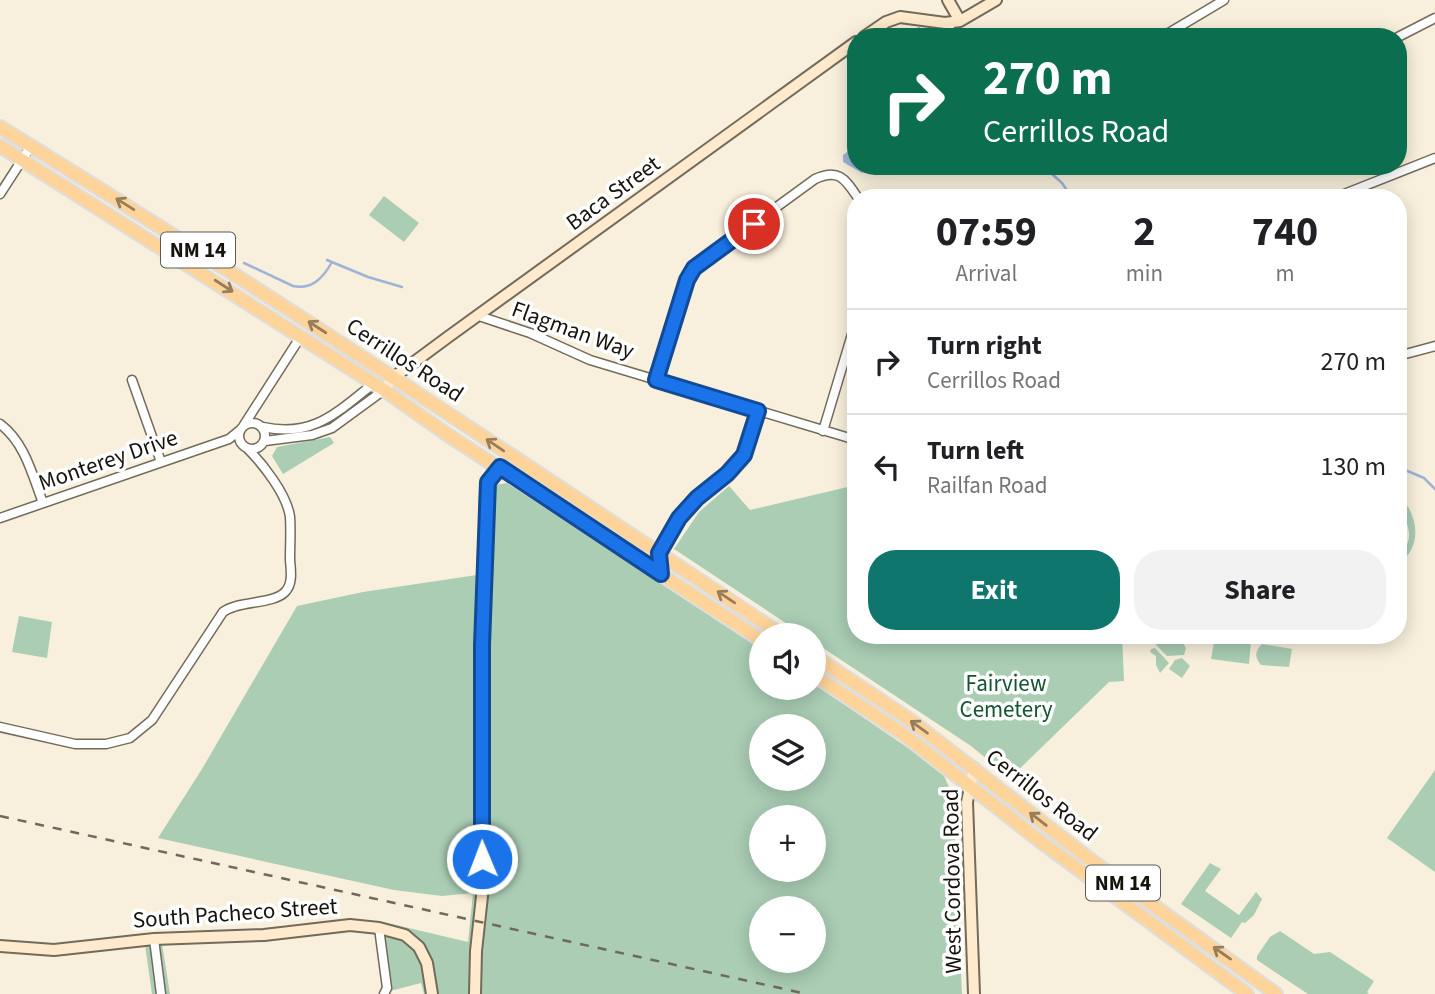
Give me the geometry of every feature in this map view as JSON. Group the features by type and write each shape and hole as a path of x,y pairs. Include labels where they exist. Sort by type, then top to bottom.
{"main road":[{"name":"Cerrillos Road","path":"0,127 394,377 764,623"},
{"name":"Cerrillos Road","path":"0,146 379,387 749,632"},
{"name":"Cerrillos Road","path":"826,664 913,722 1120,881 1276,994"},
{"name":"Cerrillos Road","path":"826,683 903,734 1111,894 1247,994"},
{"path":"1111,894 1120,881"}],"street":[{"path":"948,0 960,20"},
{"path":"877,28 886,22 906,16 940,22 960,20 996,0"},
{"path":"1177,28 1224,0"},
{"path":"1407,32 1435,18"},
{"path":"940,22 946,28"},
{"name":"Baca Street","path":"379,387 847,49"},
{"path":"0,194 31,146"},
{"path":"1407,169 1435,158"},
{"path":"656,380 687,280 694,268 824,174 835,174 844,179 851,189"},
{"path":"1357,189 1392,175"},
{"name":"Flagman Way","path":"479,316 530,333 595,362 847,437"},
{"name":"Monterey Drive","path":"0,518 229,439 242,427 301,337"},
{"path":"1407,354 1435,346"},
{"path":"823,430 847,351"},
{"path":"132,380 160,462"},
{"path":"0,727 75,744 106,744 130,738 152,720 223,612 230,607 277,596 285,591 291,581 289,514 285,500 261,462 244,445 242,427 251,422 289,431 312,426 379,387"},
{"path":"229,439 254,449 263,444 312,435 332,428 379,387"},
{"path":"253,409 265,434 261,462"},
{"path":"661,574 659,553 679,518 744,455 758,411"},
{"path":"0,424 11,433 24,451 43,503"},
{"path":"475,994 476,951 483,887 481,777 486,491 490,478 500,467"},
{"name":"West Cordova Road","path":"974,768 967,802 974,994"},
{"name":"South Pacheco Street","path":"0,947 54,950 154,939 264,936 350,925 379,928 405,935 419,947 426,964 432,994"},
{"path":"379,928 387,988 384,994"},
{"path":"154,939 161,994"}],"green space":[{"path":"384,196 419,223 404,242 369,215"},
{"path":"330,437 334,443 283,474 272,456 277,447"},
{"path":"507,483 515,486 749,641 749,700 826,700 826,692 944,776 953,796 962,994 424,994 421,983 390,991 379,921 468,942 473,893 442,896 394,890 158,838 202,769 297,606 363,592 490,573 495,485"},
{"name":"Fairview Cemetery","path":"729,486 750,510 847,487 847,644 1122,644 1124,681 1109,682 1010,778 971,746 826,650 826,623 786,623 674,549 699,512"},
{"path":"1407,506 1414,520 1415,539 1407,556"},
{"path":"19,616 52,622 47,658 12,652"},
{"path":"1184,644 1186,648 1184,655 1167,656 1156,645"},
{"path":"1214,644 1251,644 1249,664 1211,659"},
{"path":"1262,644 1292,649 1289,667 1261,665 1256,654"},
{"path":"1155,648 1169,663 1160,673 1156,656 1150,652"},
{"path":"1182,658 1190,666 1182,678 1169,669 1175,660"},
{"path":"1435,770 1435,872 1387,838"},
{"path":"1210,863 1221,869 1205,891 1239,915 1256,892 1262,899 1254,915 1245,923 1242,922 1231,938 1181,904"},
{"path":"1280,931 1314,954 1330,952 1374,981 1367,992 1369,994 1308,994 1257,960 1270,937"},
{"path":"162,944 170,994 152,994 145,945"}],"water":[{"path":"847,152 847,164 843,162 843,155"}],"waterway":[{"path":"1053,175 1066,189"},
{"path":"327,260 368,277 402,287"},
{"path":"244,263 300,287 316,282 332,262"},
{"path":"1407,471 1424,478 1435,489"}],"railway":[{"path":"0,816 807,994"}],"route":[{"path":"482,859 482,645 488,482 500,467 661,574 659,553 679,518 744,455 758,411 656,380 687,280 694,268 754,224"}]}
